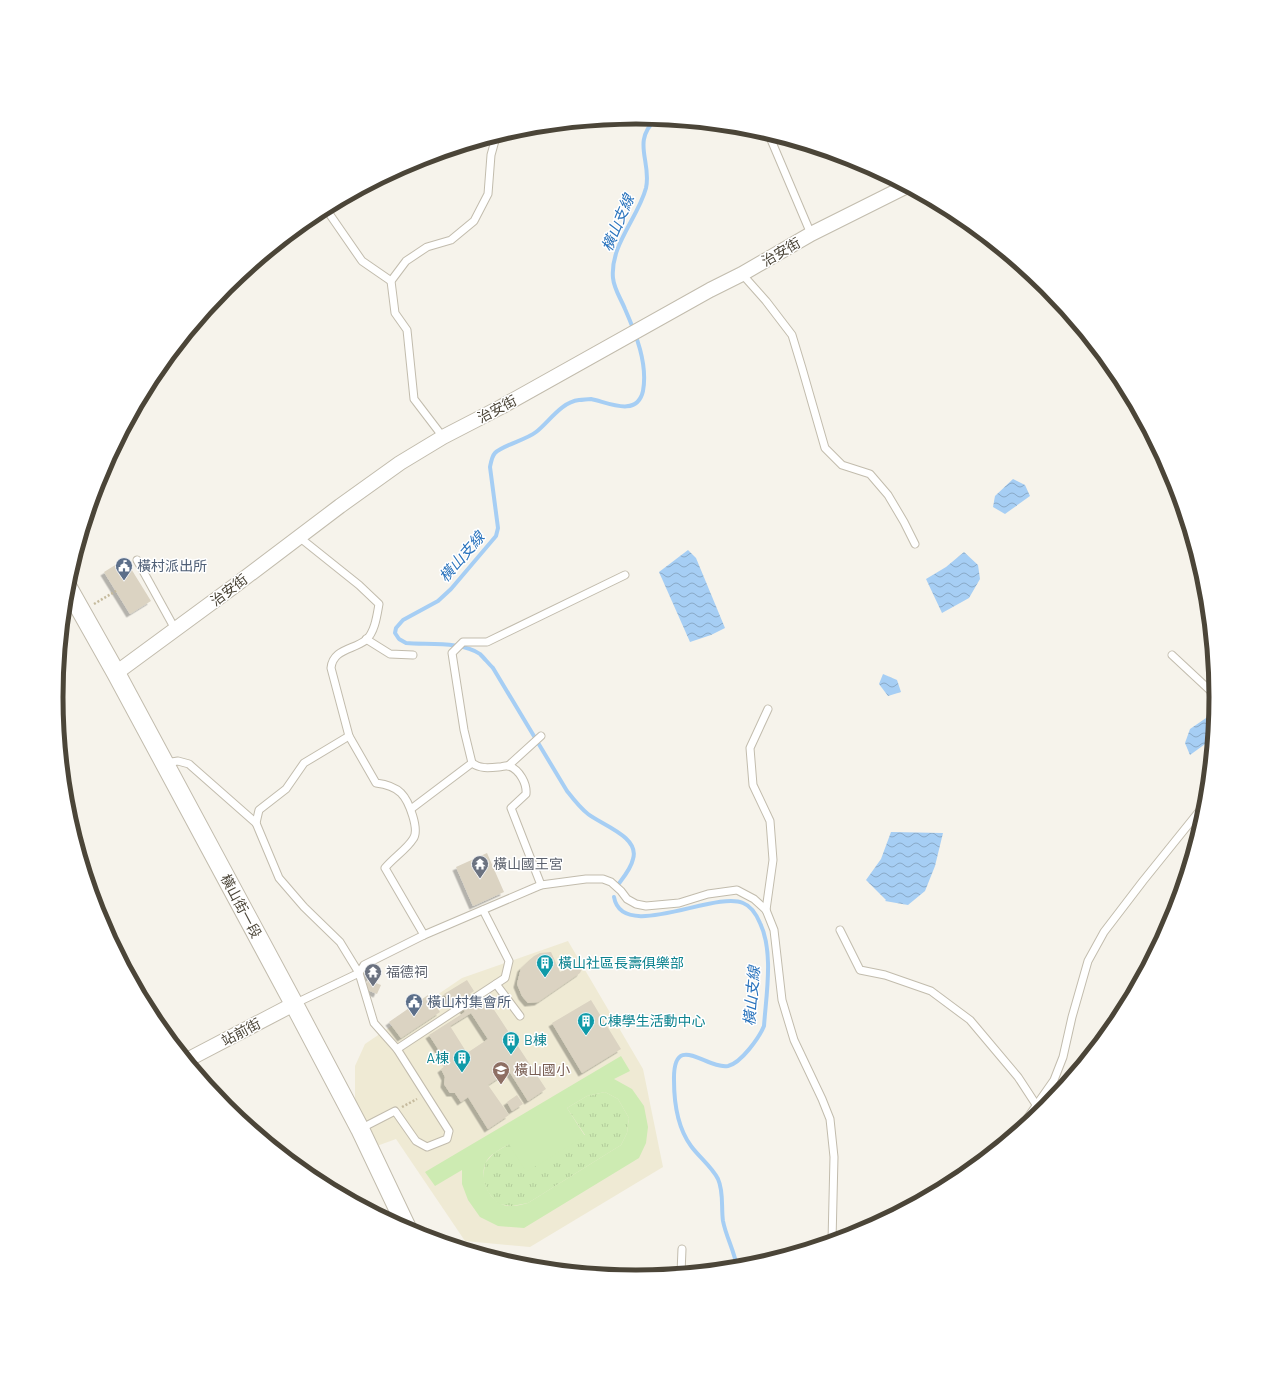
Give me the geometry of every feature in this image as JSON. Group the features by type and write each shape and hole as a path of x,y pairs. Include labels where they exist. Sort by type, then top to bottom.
{"street":[{"name":"治安街","path":"116,673 400,463 443,437 502,407 811,234 900,190"},
{"name":"橫山街一段","path":"72,596 116,673 294,1004 360,1129 404,1221"},
{"name":"站前街","path":"191,1058 294,1004"}],"lane":[{"path":"772,141 811,234"},
{"path":"443,437 414,399 407,330 396,313 391,281 406,260 428,247 451,240 474,221 488,194 491,155 494,143"},
{"path":"329,214 362,261 391,281"},
{"path":"742,274 766,300 792,335 825,448 842,465 870,474 888,495 915,544"},
{"path":"300,537 359,584 379,604 371,633 366,639 336,655 332,660 331,668 349,736 376,783 385,785 401,793 411,809 415,829 414,838 390,861 385,868 424,936"},
{"path":"136,560 175,629"},
{"path":"541,885 511,808 526,794 526,786 519,773 508,766 485,768 472,763 464,730 452,653 463,642 487,642 625,575"},
{"path":"366,639 390,654 413,655"},
{"path":"1172,655 1209,689"},
{"path":"766,910 773,860 770,821 753,785 750,748 768,709"},
{"path":"256,823 259,810 286,790 304,763 349,736"},
{"path":"508,766 541,736"},
{"path":"164,763 178,761 189,764 256,823 279,878 304,907 340,942 358,973 374,1023 397,1049 449,1131 447,1139 427,1147 416,1141 395,1111 360,1129"},
{"path":"411,809 472,763"},
{"path":"840,930 860,970 886,975 931,991 970,1020 1018,1077 1037,1106 1054,1080 1063,1057 1072,1017 1088,962 1104,932 1134,892 1196,816"},
{"path":"294,1004 358,973 364,965 424,936 541,885 586,879 603,879 611,882 627,899 636,904 646,906 679,903 708,894 737,890 754,899 766,910 774,930 782,1000 794,1040 830,1119 834,1157 832,1235"},
{"path":"397,1049 505,978 509,961 483,910"},
{"path":"496,984 520,1016"},
{"path":"681,1268 682,1249"}],"path":[{"path":"81,611 116,591"},
{"path":"395,1111 426,1094"}],"shaded area":[{"name":"橫山國小","path":"568,941 643,1069 663,1167 530,1247 465,1241 396,1139 374,1147 355,1101 355,1066 365,1044 462,978"}],"green space":[{"path":"621,1056 630,1071 614,1079 632,1089 644,1106 648,1127 646,1143 639,1158 524,1228 498,1226 480,1217 468,1200 462,1184 462,1170 435,1186 425,1172","holes":["605,1092 618,1099 629,1118 627,1133 621,1145 528,1203 514,1206 505,1205 493,1198 484,1178 485,1164 492,1155 509,1144 526,1172 585,1136 567,1108 587,1096"]},
{"path":"605,1092 618,1099 629,1118 627,1133 621,1145 528,1203 512,1206 498,1204 488,1192 483,1179 485,1163 494,1153 509,1144 585,1135 567,1108 587,1096"}],"water":[{"path":"1013,479 1025,485 1030,496 1005,514 993,507 995,496"},
{"path":"688,550 696,558 725,628 711,635 690,642 659,572"},
{"path":"964,552 978,565 980,579 969,598 942,613 926,579 946,567"},
{"path":"883,674 897,680 901,692 888,696 879,684"},
{"path":"1209,716 1207,742 1190,755 1185,743 1190,729"},
{"path":"891,832 943,833 935,866 925,891 908,905 885,901 886,900 866,880 881,859"}],"building":[{"name":"橫村派出所","path":"125,559 151,601 130,614 104,572"},
{"name":"橫山國王宮","path":"487,853 504,892 473,906 456,867"},
{"name":"橫山社區長壽俱樂部","path":"551,952 560,972 578,964 582,969 580,973 538,1002 528,1003 522,996 517,984 521,968 534,956 540,953"},
{"path":"371,966 375,968 377,972 375,976 371,978 367,976 365,972 367,968"},
{"name":"福德祠","path":"368,980 381,985 377,994 365,989"},
{"path":"467,980 474,991 465,997 472,1008 487,999 546,1089 528,1101 509,1071 488,1085 509,1115 488,1129 468,1097 461,1102 455,1093 450,1093 444,1084 445,1077 441,1069 448,1064 429,1035 465,1012 458,1001 451,1005 444,994","holes":["471,1013 488,1039 467,1053 450,1026"]},
{"name":"橫山村集會所","path":"428,995 440,1012 401,1038 389,1022"},
{"name":"C棟學生活動中心","path":"591,1000 621,1049 582,1073 552,1023"},
{"path":"517,1095 523,1104 512,1111 507,1102"}],"waterway":[{"name":"橫山支線","path":"617,886 632,863 634,851 631,844 618,832 585,812 577,804 567,791 493,668 480,654 473,650 454,645 406,643 399,639 395,633 396,628 403,620 438,601 451,589 496,536 498,528 490,467 492,457 495,453 503,447 532,435 567,404 579,400 591,399 613,405 628,406 635,404 640,399 644,381 644,370 640,349 615,286 613,266 620,243 637,210 646,188 647,169 643,144 645,136 651,125"},
{"name":"橫山支線","path":"614,897 621,910 634,916 651,916 712,903 730,901 743,903 749,906 755,914 764,935 768,960 764,1026 754,1043 744,1055 728,1066 720,1066 693,1056 685,1055 679,1057 675,1065 675,1097 679,1123 686,1139 718,1179 722,1195 723,1221 735,1261"}],"place":[{"name":"橫村派出所","path":"124,581"},
{"name":"橫山國王宮","path":"480,879"},
{"name":"橫山社區長壽俱樂部","path":"545,978"},
{"name":"福德祠","path":"373,987"},
{"name":"橫山村集會所","path":"414,1017"},
{"name":"C棟學生活動中心","path":"586,1036"},
{"name":"B棟","path":"511,1055"},
{"name":"A棟","path":"462,1073"},
{"name":"橫山國小","path":"501,1085"}]}
